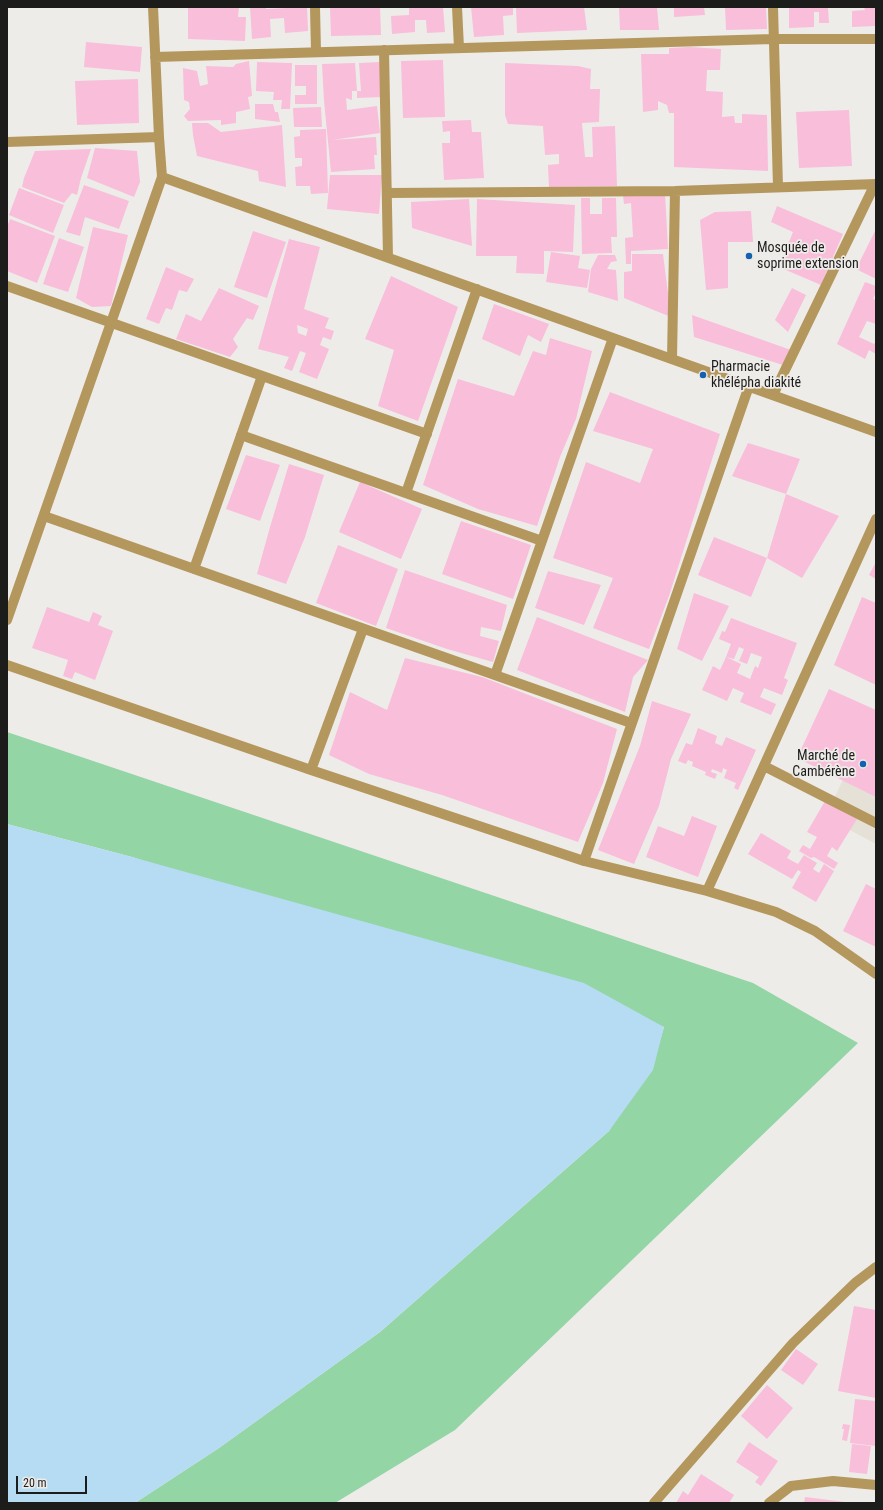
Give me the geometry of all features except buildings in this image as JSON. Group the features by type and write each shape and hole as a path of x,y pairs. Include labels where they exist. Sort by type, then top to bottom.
{"street":[{"path":"7,620 162,177 158,137 153,7"},
{"path":"315,7 316,52"},
{"path":"457,7 459,48"},
{"path":"773,7 778,187"},
{"path":"155,57 773,39 876,39"},
{"path":"384,50 388,258"},
{"path":"7,142 158,137"},
{"path":"162,177 876,432"},
{"path":"387,193 675,191 876,184 773,395"},
{"path":"672,359 675,191"},
{"path":"7,286 427,434"},
{"path":"406,494 477,289"},
{"path":"495,676 613,338"},
{"path":"194,569 262,376"},
{"path":"584,861 749,386"},
{"path":"241,435 542,542"},
{"path":"44,516 631,723"},
{"path":"707,891 876,519"},
{"path":"311,770 363,629"},
{"path":"7,665 311,770 584,861 707,891 776,912 814,931 876,974"},
{"path":"764,766 876,823"},
{"path":"654,1503 793,1343 855,1283 876,1267"},
{"path":"770,1503 791,1486 833,1481 876,1486"}],"shaded area":[{"name":"Marché de Cambérène","path":"876,711 876,844 825,817"}],"green space":[{"path":"7,732 753,983 858,1043 455,1430 335,1503 135,1503 219,1448 380,1332 609,1131 658,1047 664,1027 132,857 7,824"}],"water":[{"path":"7,824 132,857 584,983 664,1027 653,1070 609,1131 380,1332 219,1448 135,1503 7,1503"}],"place":[{"name":"Mosquée de soprime extension","path":"749,256"},
{"name":"Pharmacie khélépha diakité","path":"703,375"},
{"name":"Marché de Cambérène","path":"863,764"}]}
